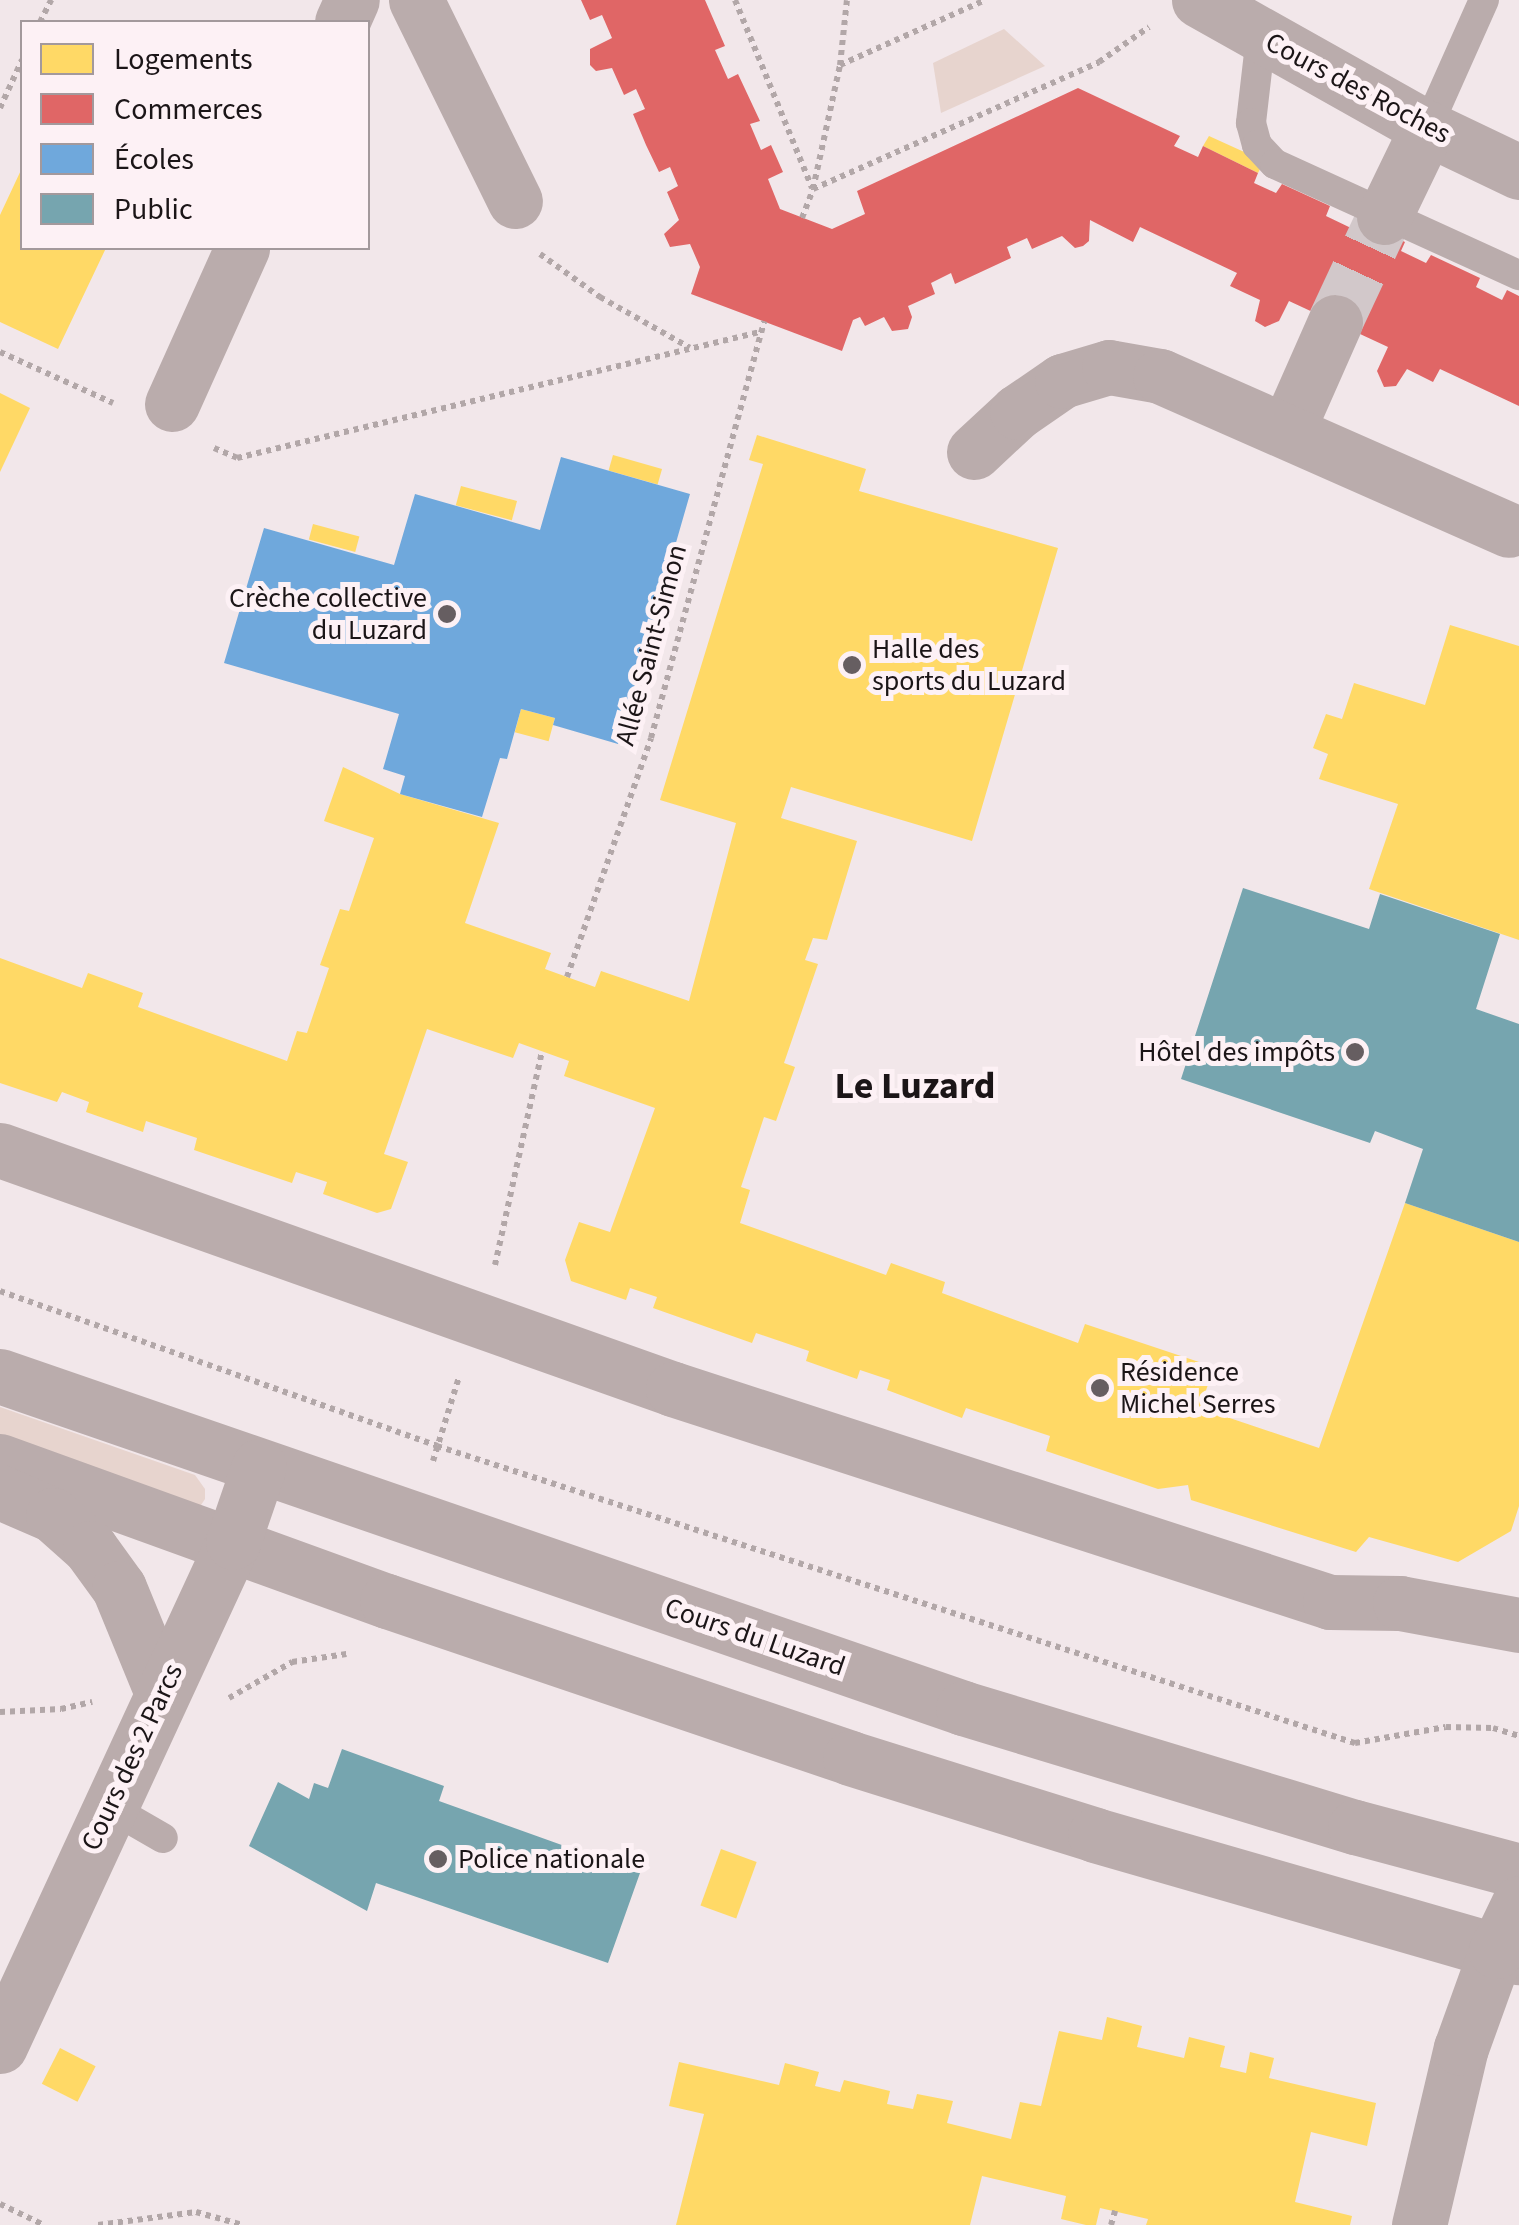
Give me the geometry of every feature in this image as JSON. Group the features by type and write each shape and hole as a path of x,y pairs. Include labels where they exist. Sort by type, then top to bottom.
{"street":[{"path":"416,0 515,202"},
{"name":"Cours des Roches","path":"1176,12 1261,36 1428,128 1519,172"},
{"path":"1386,214 1428,128"},
{"path":"168,415 241,250"},
{"path":"1287,431 1335,322"},
{"path":"974,452 1018,412 1062,381 1109,368 1160,376 1508,530"},
{"path":"0,1150 673,1390 1330,1602 1400,1603 1519,1625"},
{"name":"Cours du Luzard","path":"0,1376 964,1708 1355,1827 1519,1871"},
{"path":"0,1461 233,1542 387,1601 850,1758 1096,1835 1507,1954"},
{"name":"Cours des 2 Parcs","path":"0,2046 233,1542 259,1466"},
{"path":"0,1492 53,1516 90,1548 119,1588 157,1704"},
{"path":"1420,2225 1462,2048 1507,1954 1519,1903"}],"lane":[{"path":"1428,128 1484,0"},
{"path":"1261,36 1251,123 1257,145 1275,164 1519,275"},
{"path":"109,1807 163,1838"}],"path":[{"path":"734,0 813,189"},
{"path":"802,218 813,189 840,65 847,0"},
{"path":"840,65 986,0"},
{"path":"813,189 1099,62 1176,12"},
{"path":"0,108 20,64"},
{"path":"515,202 542,258 691,348"},
{"name":"Allée Saint-Simon","path":"568,977 651,738 764,321"},
{"path":"0,352 168,415 237,458 760,332"},
{"path":"0,1291 437,1446 1354,1743 1446,1727 1493,1728 1519,1736"},
{"path":"0,1712 62,1709 113,1698 157,1704"},
{"path":"0,2204 44,2225"},
{"path":"1112,2225 1115,2211"},
{"path":"98,2225 196,2212 243,2225"}],"shaded area":[{"path":"1004,29 1045,66 941,113 933,63"},
{"path":"0,1407 195,1475 205,1489 205,1499 199,1508 0,1445"}],"building: Logements":[{"path":"1209,136 1264,161 1258,173 1203,146"},
{"path":"20,172 20,250 105,250 58,349 0,322 0,215"},
{"path":"0,393 30,408 0,472"},
{"path":"757,435 866,469 859,491 1058,548 972,841 791,787 781,818 857,841 827,940 813,938 805,960 818,964 784,1063 795,1067 776,1121 764,1117 741,1187 750,1190 740,1223 886,1275 891,1263 945,1282 942,1293 1078,1343 1085,1324 1214,1367 1200,1408 1319,1448 1405,1203 1519,1242 1519,1506 1511,1531 1458,1562 1369,1537 1356,1552 1191,1500 1188,1485 1158,1489 1046,1451 1050,1436 966,1408 962,1418 887,1390 890,1380 860,1370 857,1379 806,1361 809,1351 756,1333 752,1343 653,1308 657,1297 630,1288 626,1300 571,1281 565,1260 579,1222 610,1232 655,1108 564,1076 569,1061 519,1043 513,1058 427,1029 384,1154 408,1162 391,1209 377,1213 323,1194 327,1182 296,1172 292,1183 194,1150 197,1138 146,1121 143,1132 86,1112 89,1102 62,1092 57,1102 0,1083 0,958 82,988 88,973 143,993 138,1007 287,1061 297,1031 307,1033 329,968 320,965 340,909 349,911 374,838 324,821 343,767 400,794 499,823 465,923 551,953 545,969 595,987 601,971 689,1001 736,823 660,800 763,464 749,460"},
{"path":"613,455 662,469 658,484 609,470"},
{"path":"461,486 517,501 512,520 456,505"},
{"path":"313,524 359,536 355,552 309,539"},
{"path":"1450,625 1519,646 1519,940 1369,889 1398,804 1319,779 1328,754 1313,748 1326,714 1342,719 1354,683 1425,705"},
{"path":"521,709 555,718 549,741 515,732"},
{"path":"721,1849 757,1862 736,1918 700,1905"},
{"path":"1107,2017 1142,2026 1137,2047 1184,2058 1189,2037 1225,2046 1220,2067 1246,2073 1250,2052 1274,2058 1269,2078 1376,2103 1367,2146 1311,2132 1295,2202 1352,2216 1350,2225 1146,2225 1148,2219 1100,2208 1096,2225 1086,2225 1061,2219 1066,2196 982,2176 970,2225 676,2225 704,2114 669,2106 679,2062 779,2085 785,2063 819,2072 815,2086 840,2092 844,2080 890,2091 887,2104 913,2109 917,2094 953,2101 947,2123 1011,2139 1020,2102 1041,2106 1059,2031 1102,2040"},
{"path":"60,2048 96,2066 77,2102 42,2084"}],"building: Commerces":[{"path":"581,0 705,0 725,46 715,50 728,79 738,74 760,121 750,124 761,150 771,145 783,172 768,179 780,209 832,229 865,214 857,191 1078,88 1180,136 1174,146 1198,157 1203,146 1258,173 1254,183 1276,193 1282,184 1330,206 1326,216 1351,228 1356,219 1405,242 1401,251 1426,263 1431,255 1480,278 1476,287 1502,300 1507,290 1519,296 1519,406 1440,369 1433,382 1407,369 1396,386 1384,387 1377,371 1388,347 1289,301 1279,321 1265,327 1255,321 1260,300 1230,286 1237,273 1140,227 1133,242 1090,220 1089,241 1083,246 1075,248 1062,236 1032,249 1027,238 1007,247 1011,258 955,284 951,273 931,283 935,294 908,306 912,317 908,329 892,331 884,317 865,326 860,317 853,320 842,351 691,294 700,267 690,244 670,247 664,234 679,220 667,192 678,186 670,167 659,172 646,145 633,114 645,109 636,89 624,95 612,68 596,71 590,65 590,49 612,38 602,15 590,20"}],"building: Écoles":[{"name":"Crèche collective du Luzard","path":"561,457 690,494 618,744 553,725 555,718 521,709 507,759 500,758 482,817 400,794 405,776 383,769 399,714 224,663 264,528 394,565 415,494 540,530"}],"building: Public":[{"name":"Hôtel des impôts","path":"1243,888 1369,929 1380,894 1500,934 1476,1009 1519,1024 1519,1242 1405,1203 1423,1149 1375,1131 1370,1143 1181,1079"},
{"name":"Police nationale","path":"342,1749 444,1786 439,1801 640,1873 608,1963 376,1883 367,1911 249,1846 278,1782 309,1799 314,1783 328,1788"}],"tunnel":[{"path":"1335,322 1384,217"}],"place":[{"name":"Crèche collective du Luzard","path":"447,614"},
{"name":"Halle des sports du Luzard","path":"852,665"},
{"name":"Hôtel des impôts","path":"1355,1052"},
{"name":"Résidence Michel Serres","path":"1100,1388"},
{"name":"Police nationale","path":"438,1859"}],"district":[{"name":"Le Luzard","path":"915,1087"}]}
